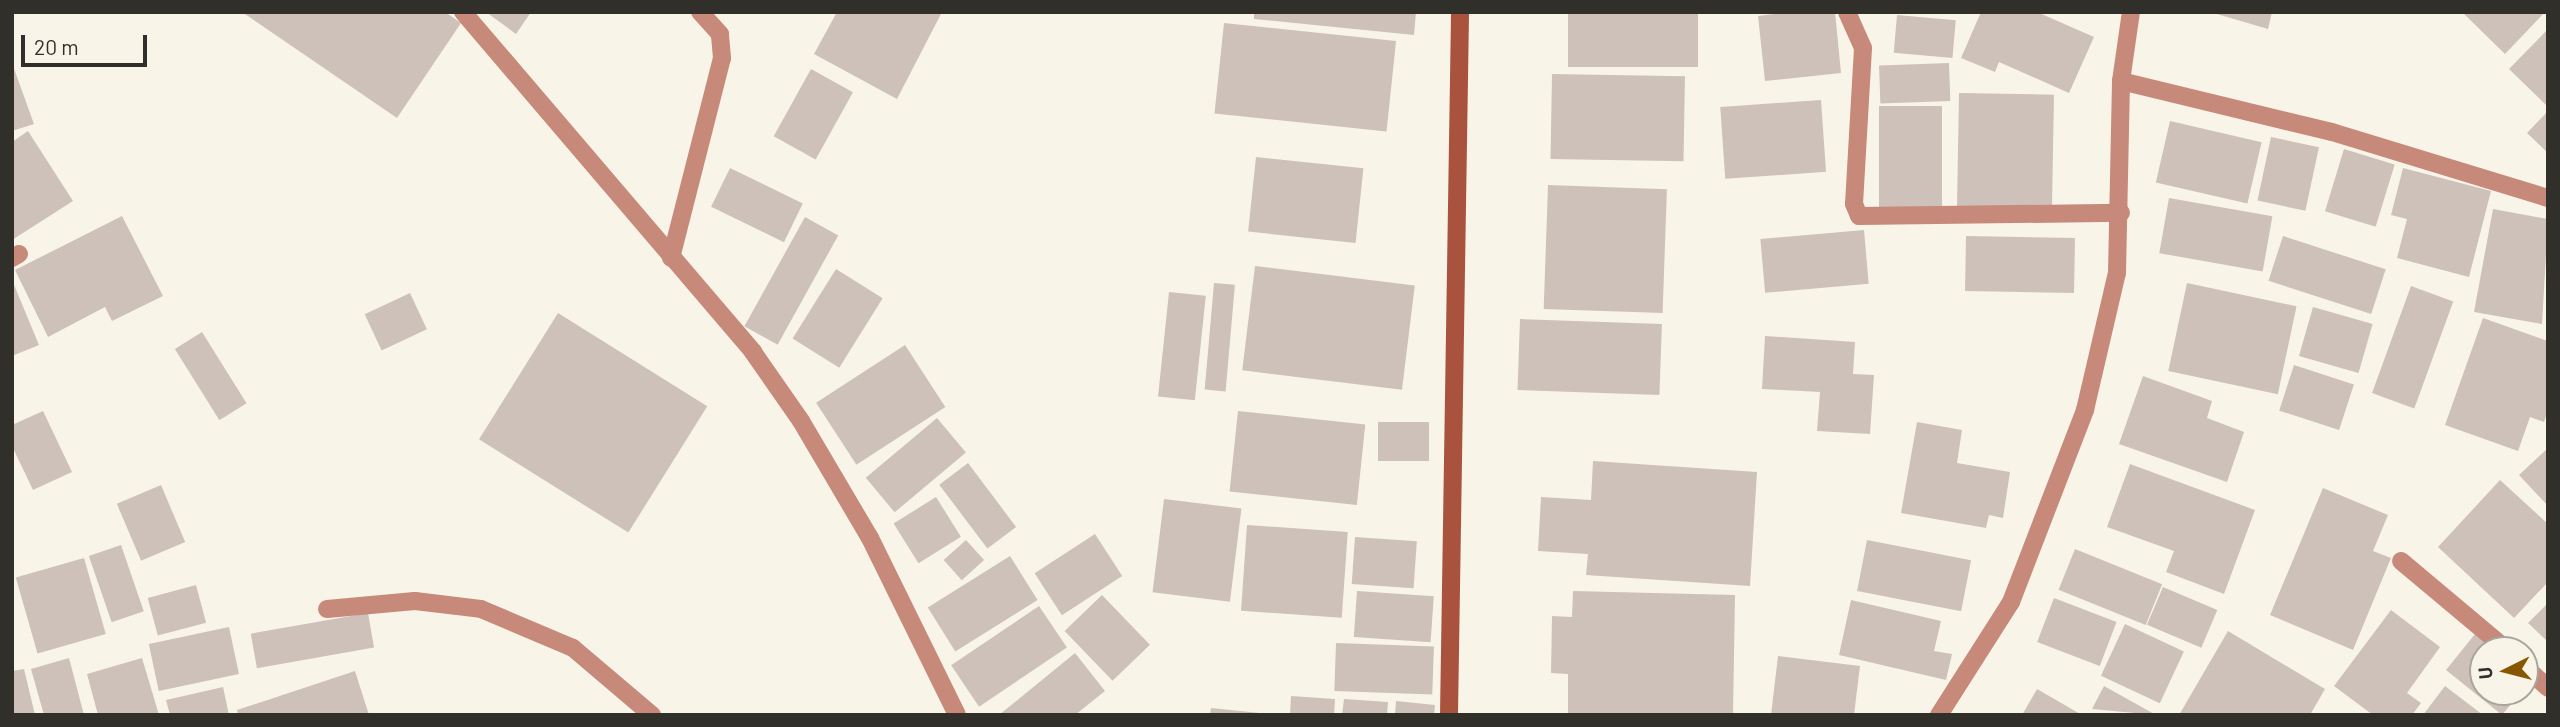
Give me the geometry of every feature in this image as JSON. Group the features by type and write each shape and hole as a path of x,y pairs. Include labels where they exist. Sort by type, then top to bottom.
{"street":[{"path":"463,12 752,352 801,421 870,538 957,715"},
{"path":"671,258 722,58 720,34 701,12"},
{"path":"1449,715 1460,12"},
{"path":"1847,12 1863,48 1854,204 1859,216 2121,213"},
{"path":"1939,715 2011,602 2085,410 2117,273 2121,213 2121,81 2131,12"},
{"path":"2121,81 2332,132 2548,198"},
{"path":"2401,561 2490,636"},
{"path":"327,609 415,601 481,609 573,648 652,715"}],"building":[{"path":"242,12 445,12 461,23 397,118"},
{"path":"486,12 531,12 516,34"},
{"path":"837,12 942,12 897,99 814,54"},
{"path":"1254,12 1416,12 1414,35 1254,19"},
{"path":"1568,12 1698,12 1698,67 1568,67"},
{"path":"1789,12 1835,12 1841,73 1765,81 1758,16"},
{"path":"1981,12 2037,12 2094,37 2069,93 1999,62 1995,72 1961,58"},
{"path":"2210,12 2272,12 2268,29"},
{"path":"2462,12 2545,12 2505,54"},
{"path":"1897,15 1956,20 1952,58 1894,53"},
{"path":"1224,23 1396,41 1387,132 1214,114"},
{"path":"2548,29 2548,103 2546,105 2509,69"},
{"path":"12,63 34,124 12,131"},
{"path":"1949,63 1950,101 1880,103 1879,65"},
{"path":"811,69 853,92 816,160 774,136"},
{"path":"1552,74 1685,76 1683,161 1551,159"},
{"path":"1959,93 2054,95 2052,212 1957,210"},
{"path":"1821,100 1826,172 1725,179 1720,107"},
{"path":"1879,106 1942,106 1942,209 1879,209"},
{"path":"2548,111 2548,153 2527,133"},
{"path":"2170,121 2262,142 2247,204 2156,182"},
{"path":"28,131 73,201 12,240 12,142"},
{"path":"2271,137 2319,147 2305,211 2257,201"},
{"path":"2344,149 2395,164 2376,227 2325,211"},
{"path":"1256,157 1363,168 1356,243 1248,232"},
{"path":"730,168 803,204 784,242 711,207"},
{"path":"2403,168 2491,191 2469,277 2397,258 2407,219 2391,215"},
{"path":"1548,185 1667,189 1663,313 1544,309"},
{"path":"2169,198 2272,216 2263,271 2159,253"},
{"path":"2493,209 2548,219 2542,324 2474,312"},
{"path":"122,216 163,296 112,321 105,307 48,337 15,270"},
{"path":"805,217 838,235 778,345 744,326"},
{"path":"1864,230 1869,284 1765,293 1760,239"},
{"path":"1966,236 2075,238 2074,293 1965,291"},
{"path":"2283,236 2386,269 2371,314 2268,281"},
{"path":"1255,266 1415,286 1402,390 1242,370"},
{"path":"836,269 883,298 839,368 793,339"},
{"path":"12,280 39,345 12,356"},
{"path":"1214,283 1235,285 1226,391 1205,390"},
{"path":"2187,283 2297,306 2278,394 2168,371"},
{"path":"2411,286 2453,301 2414,409 2372,393"},
{"path":"1169,292 1206,296 1195,400 1158,396"},
{"path":"410,293 427,329 382,350 365,314"},
{"path":"2313,307 2373,324 2359,373 2299,356"},
{"path":"558,313 707,406 628,533 479,439"},
{"path":"2483,318 2548,341 2548,410 2544,422 2530,417 2518,451 2445,425"},
{"path":"1520,319 1662,324 1659,395 1518,390"},
{"path":"202,332 247,403 219,420 175,349"},
{"path":"1765,336 1855,342 1853,374 1874,375 1870,434 1817,431 1820,392 1762,389"},
{"path":"905,345 945,407 856,465 816,403"},
{"path":"2294,365 2354,384 2339,430 2279,411"},
{"path":"2143,376 2212,401 2207,418 2244,432 2227,482 2119,444"},
{"path":"43,411 72,472 33,490 12,446 12,425"},
{"path":"1238,411 1365,424 1357,505 1230,492"},
{"path":"937,418 966,452 895,512 866,478"},
{"path":"1378,422 1429,422 1429,461 1378,461"},
{"path":"1917,422 1962,430 1957,463 2010,472 2003,518 1989,515 1986,528 1901,513"},
{"path":"2548,448 2548,506 2519,475"},
{"path":"1593,461 1757,472 1750,586 1586,575 1588,554 1538,551 1541,497 1591,500"},
{"path":"968,463 1016,527 987,549 939,485"},
{"path":"2130,464 2255,510 2224,594 2166,572 2174,551 2107,527"},
{"path":"2500,480 2548,524 2548,582 2514,618 2438,547"},
{"path":"161,485 185,542 141,561 117,504"},
{"path":"2323,488 2388,515 2373,551 2391,558 2353,650 2270,615"},
{"path":"936,497 961,537 919,563 894,523"},
{"path":"1164,499 1241,509 1230,602 1153,592"},
{"path":"1247,525 1348,532 1342,618 1241,611"},
{"path":"1095,534 1122,576 1062,615 1035,573"},
{"path":"1355,537 1417,541 1414,588 1352,584"},
{"path":"966,540 984,560 962,580 944,560"},
{"path":"1867,540 1971,560 1961,611 1857,591"},
{"path":"121,545 144,611 112,622 89,556"},
{"path":"2075,549 2162,584 2146,625 2059,590"},
{"path":"1010,556 1038,600 955,652 928,607"},
{"path":"84,558 106,634 38,654 16,578"},
{"path":"196,585 206,623 158,636 148,598"},
{"path":"2163,587 2217,610 2201,648 2147,625"},
{"path":"1357,591 1434,596 1431,642 1354,637"},
{"path":"1573,591 1735,595 1733,715 1568,715 1568,674 1551,673 1552,616 1572,617"},
{"path":"1102,595 1150,645 1113,681 1065,631"},
{"path":"2054,598 2117,622 2100,666 2037,642"},
{"path":"1851,600 1941,621 1934,651 1952,654 1946,680 1839,655"},
{"path":"2548,603 2548,642 2528,623"},
{"path":"1039,606 1067,647 979,707 951,665"},
{"path":"2391,610 2440,647 2407,693 2421,703 2412,715 2373,715 2334,686"},
{"path":"368,613 374,647 257,668 251,634"},
{"path":"2125,624 2184,651 2160,703 2101,676"},
{"path":"229,627 239,674 159,691 149,644"},
{"path":"2228,631 2325,689 2310,715 2179,715"},
{"path":"2469,641 2469,688 2446,670"},
{"path":"1336,643 1434,646 1432,694 1334,691"},
{"path":"1075,653 1105,691 1075,715 999,715"},
{"path":"1778,656 1860,666 1854,715 1771,715"},
{"path":"69,658 84,715 44,715 31,669"},
{"path":"142,658 159,715 98,715 87,674"},
{"path":"24,669 35,715 12,715 12,671"},
{"path":"355,671 369,715 238,715 237,710"},
{"path":"2104,686 2156,715 2092,709"},
{"path":"2445,686 2483,715 2423,715"},
{"path":"223,687 229,715 170,715 166,700"},
{"path":"2037,689 2082,715 2022,715"},
{"path":"1291,696 1335,699 1334,715 1290,715"},
{"path":"1344,699 1388,702 1387,715 1342,715"},
{"path":"1396,701 1435,705 1434,715 1395,715"},
{"path":"2491,706 2509,706 2502,715"},
{"path":"1211,708 1260,713 1260,715 1210,715"}]}
